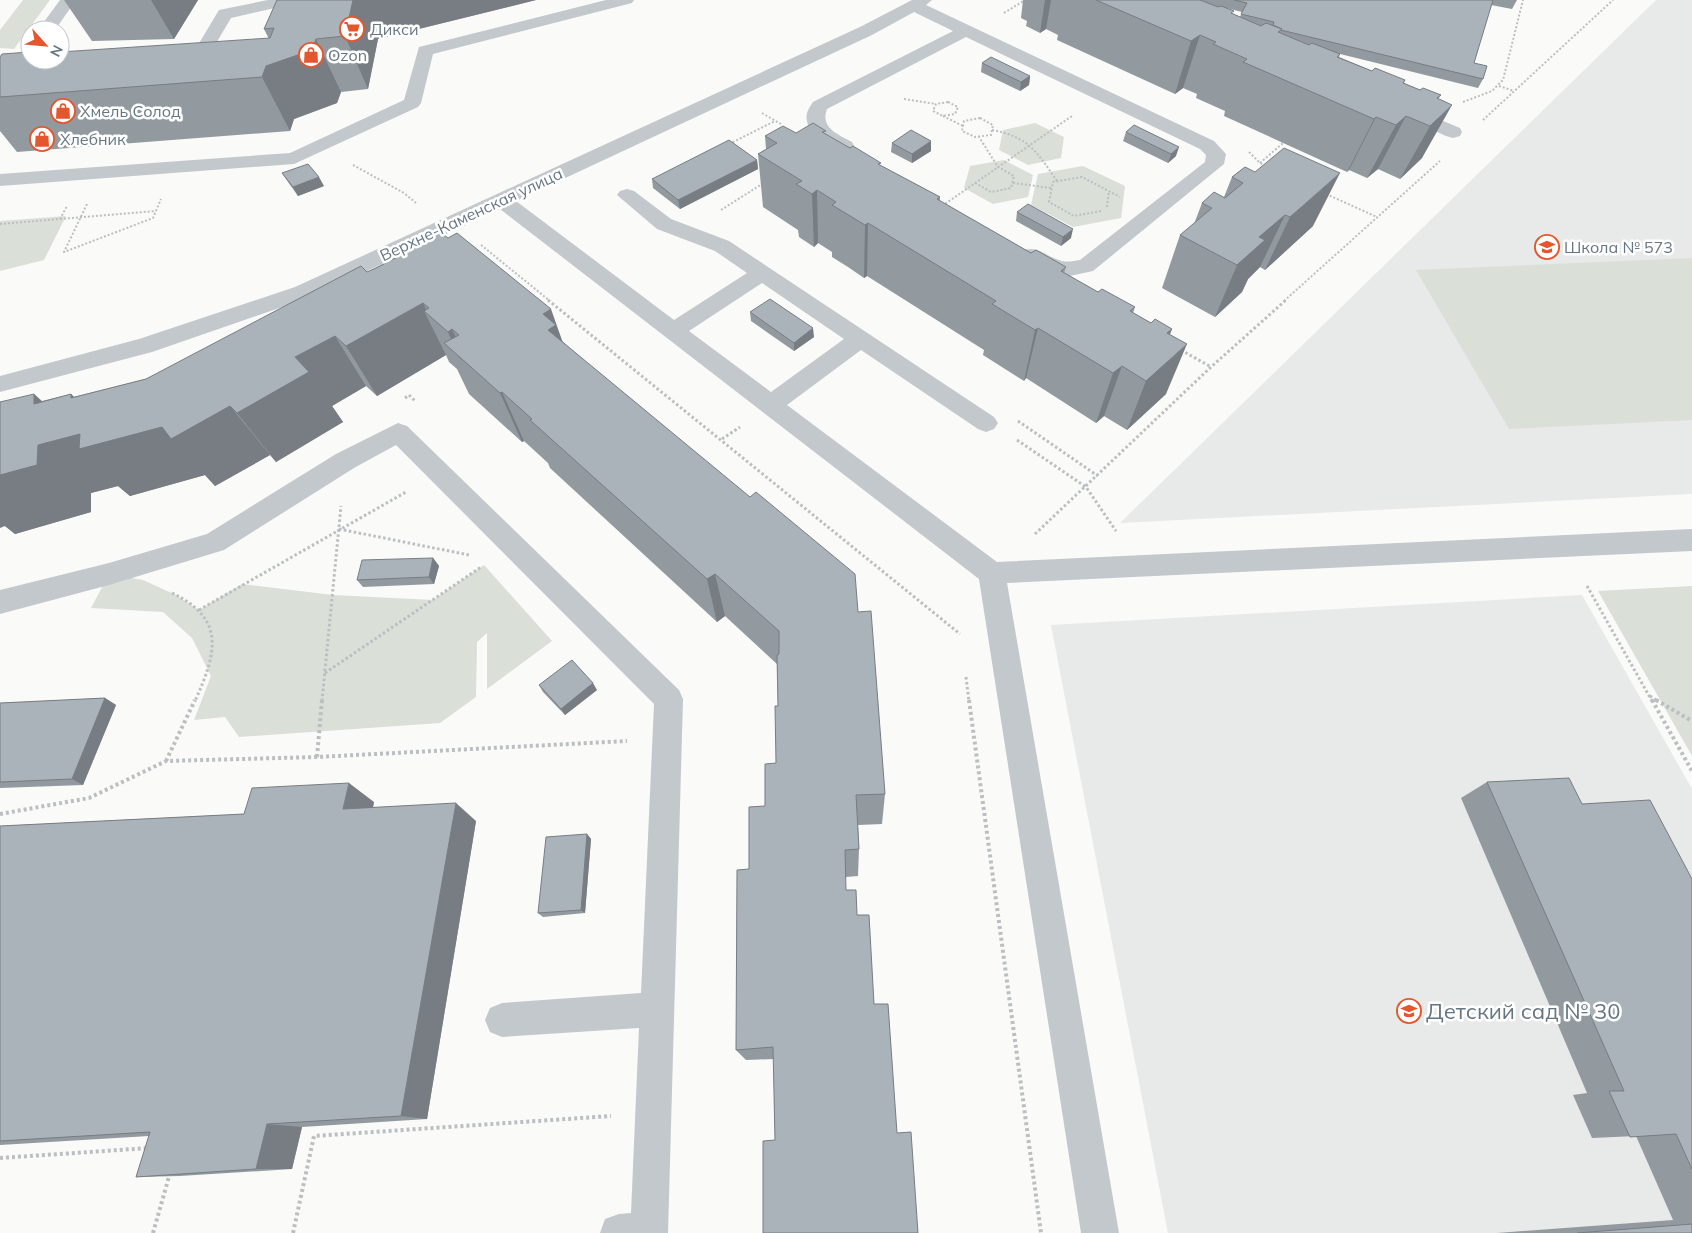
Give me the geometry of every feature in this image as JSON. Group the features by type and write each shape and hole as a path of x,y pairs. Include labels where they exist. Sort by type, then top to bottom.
{"street":[{"path":"53,20 68,0"},
{"path":"170,76 189,75 230,7 291,0"},
{"path":"0,180 294,158 412,103 425,51 626,0"},
{"path":"919,3 965,31 1207,145 1216,154 1214,164 1086,266 1069,270 1051,266 1018,247"},
{"name":"Верхне-Каменская улица","path":"0,384 144,346 303,292 866,31 919,3"},
{"path":"860,155 824,134 816,125 814,116 819,106 965,31"},
{"path":"1393,106 1453,132"},
{"path":"627,195 664,224 722,246 986,423"},
{"path":"501,200 992,573 1692,540"},
{"path":"674,331 762,273"},
{"path":"771,404 860,339"},
{"path":"0,602 109,574 214,542 345,461 398,432 440,473 502,552 669,699 654,1113 639,1232"},
{"path":"992,573 1100,1233"},
{"path":"502,1020 658,1009"}],"path":[{"path":"1006,12 1025,0"},
{"path":"1421,118 1492,91 1499,86 1503,80 1523,0"},
{"path":"1480,124 1613,0"},
{"path":"1499,86 1514,91"},
{"path":"938,209 1101,95"},
{"path":"898,98 936,104 948,102 958,107 955,114 943,116"},
{"path":"936,104 933,111 963,126"},
{"path":"764,114 821,148 835,140"},
{"path":"980,118 993,125 990,135 975,138 962,131 963,126 964,121 980,118"},
{"path":"725,146 775,121"},
{"path":"992,130 1008,132 1032,144 1057,181"},
{"path":"975,183 991,192 1011,188 1014,176 998,167 979,137"},
{"path":"1260,163 1283,143"},
{"path":"294,158 306,171 328,163 341,162 355,166 404,193 417,203"},
{"path":"1028,540 1211,367 1440,161"},
{"path":"102,172 64,252 153,218 174,166"},
{"path":"1082,177 1109,191 1106,210 1074,216 1049,202 1052,188 1053,182 1082,177"},
{"path":"684,232 769,180"},
{"path":"1013,183 1052,188"},
{"path":"1341,201 1377,217"},
{"path":"60,219 156,211"},
{"path":"475,240 960,634"},
{"path":"1175,347 1211,367"},
{"path":"401,400 409,395 416,402"},
{"path":"722,439 745,423"},
{"path":"986,423 1000,429 1086,487 1116,532 1123,537"},
{"path":"317,756 345,461"},
{"path":"199,610 440,473"},
{"path":"339,529 502,552"},
{"path":"325,674 502,552"},
{"path":"109,574 143,580 176,595 199,610 212,630 211,656 190,709 166,761"},
{"path":"1587,586 1692,771"},
{"path":"959,626 962,644"},
{"path":"966,674 1041,1233"},
{"path":"1649,696 1692,722"},
{"path":"0,814 89,798 166,761 317,756 668,739"},
{"path":"293,1233 314,1136 654,1113"},
{"path":"0,1158 158,1148"},
{"path":"153,1233 173,1164"}],"shaded area":[{"path":"23,0 50,0 35,20 20,20 20,41 14,49 0,48 0,30"},
{"name":"Школа № 573","path":"1656,0 1692,0 1692,494 1120,523"},
{"path":"1035,123 1064,137 1061,158 1028,165 999,150 1003,130"},
{"path":"1004,160 1033,175 1028,197 993,204 964,188 970,166"},
{"path":"1083,166 1125,186 1121,218 1073,227 1031,205 1038,174"},
{"path":"66,216 44,260 0,271 0,221"},
{"path":"1692,258 1692,420 1509,429 1416,270"},
{"path":"484,565 552,641 487,689 487,633 477,642 476,697 440,723 239,737 225,717 194,720 211,676 192,638 163,612 91,608 109,574 143,580 176,595 199,610 242,584 333,595 433,600"},
{"path":"1692,586 1692,756 1598,591"},
{"name":"Детский сад № 30","path":"1582,595 1692,789 1692,1233 1168,1233 1051,625"}],"building":[{"path":"277,0 353,0 345,36 316,39 312,50 266,66 262,77 0,97 0,57 2,54 20,53 20,70 70,70 70,51 270,38 274,28 264,29"},
{"path":"1096,0 1200,0 1218,7 1221,6 1234,11 1231,13 1261,26 1266,23 1282,29 1278,32 1309,45 1312,43 1340,54 1337,57 1372,71 1375,68 1405,80 1403,83 1420,90 1423,88 1441,95 1437,98 1452,105 1430,126 1406,116 1396,125 1376,117 1374,119 1243,62 1247,59 1213,44 1216,42 1200,35 1191,41"},
{"path":"1234,0 1493,0 1474,63 1487,66 1483,79 1281,30 1273,25 1274,22 1241,14 1247,3"},
{"path":"991,57 1030,76 1021,82 982,63"},
{"path":"813,123 826,131 822,132 850,148 853,146 881,163 878,164 940,197 937,199 1031,253 1036,250 1066,267 1061,271 1098,292 1102,289 1135,307 1130,311 1151,323 1155,319 1172,329 1167,333 1187,344 1146,381 1122,366 1113,373 1038,328 1035,330 992,304 996,301 868,223 865,225 832,205 836,202 817,190 812,194 796,184 802,181 758,154 777,143 765,136 783,126 796,133"},
{"path":"1134,125 1179,147 1171,154 1126,132"},
{"path":"911,130 931,141 912,154 892,143"},
{"path":"729,140 757,160 678,200 652,179"},
{"path":"1284,148 1340,173 1290,217 1285,215 1259,237 1265,240 1237,265 1180,235 1212,208 1202,203 1214,192 1225,198 1243,183 1232,177 1245,167 1255,172"},
{"path":"308,164 319,177 293,187 282,173"},
{"path":"1028,204 1073,229 1063,237 1017,212"},
{"path":"437,229 448,238 457,233 551,309 543,314 556,325 548,330 750,497 756,492 855,574 858,612 871,611 885,794 856,795 859,849 845,850 846,890 856,890 857,915 869,915 874,1004 888,1004 897,1133 911,1132 918,1233 763,1233 763,1141 775,1140 773,1047 736,1050 737,870 749,869 749,807 765,806 765,764 776,763 775,706 778,706 777,655 779,654 779,631 715,574 707,579 530,420 532,419 502,392 500,393 444,343 459,335 452,329 448,332 424,311 429,308 423,303 346,346 335,336 295,357 309,372 237,413 230,406 171,439 162,427 79,449 80,434 38,445 37,465 0,475 0,402 34,394 34,404 71,394 71,398 146,379 361,266 367,272 376,268 405,253 400,248"},
{"path":"770,299 813,328 794,343 750,312"},
{"path":"433,558 429,577 357,580 362,560"},
{"path":"572,660 593,683 561,709 539,685"},
{"path":"105,698 72,779 0,782 0,703"},
{"path":"1569,778 1582,804 1650,800 1692,879 1692,1169 1676,1134 1630,1137 1609,1091 1624,1091 1487,782"},
{"path":"349,783 343,809 456,803 401,1116 267,1124 256,1169 136,1177 150,1132 0,1141 0,826 244,814 252,788"},
{"path":"587,834 581,910 538,913 546,837"},
{"path":"1692,1224 1692,1233 1577,1233"}],"place":[{"name":"Дикси","path":"352,29"},
{"name":"Ozon","path":"311,55"},
{"name":"Хмель Солод","path":"63,111"},
{"name":"Хлебник","path":"42,139"},
{"name":"Школа № 573","path":"1547,247"},
{"name":"Детский сад № 30","path":"1409,1011"}]}
